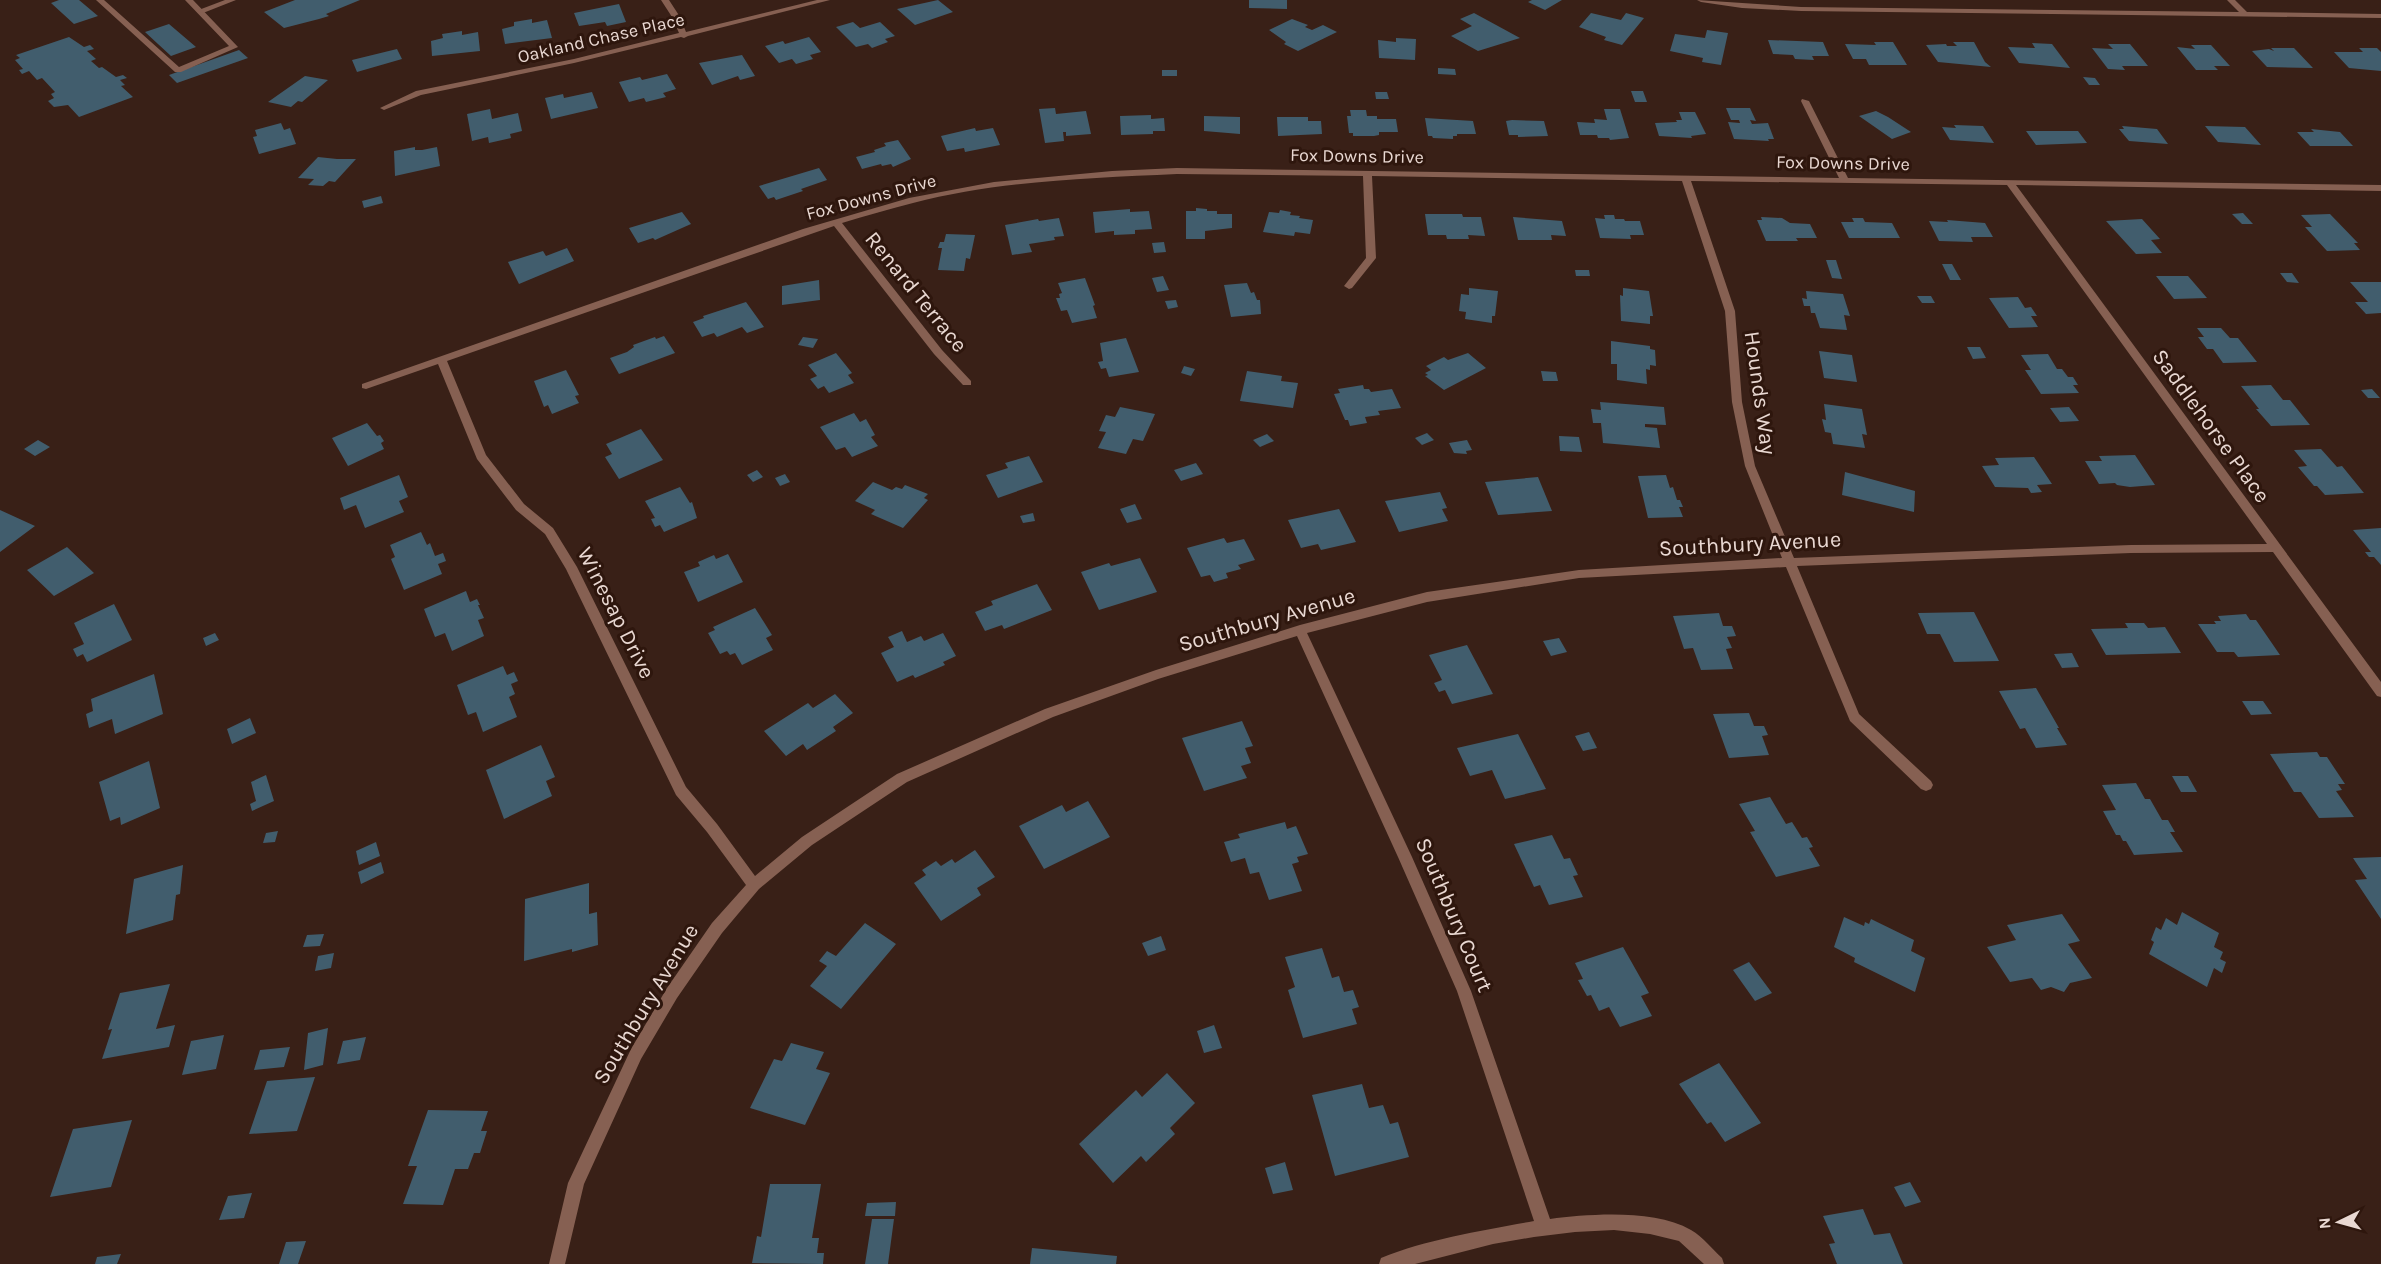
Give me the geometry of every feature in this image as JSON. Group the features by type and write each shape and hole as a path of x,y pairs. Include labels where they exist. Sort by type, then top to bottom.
{"street":[{"path":"100,0 178,70 234,47 189,0"},
{"path":"200,11 232,0"},
{"path":"665,0 684,36"},
{"name":"Oakland Chase Place","path":"384,108 419,93 684,36 826,0"},
{"path":"1701,0 1742,6 1801,9 2381,16"},
{"path":"2231,0 2245,14"},
{"path":"1805,101 1845,180"},
{"name":"Fox Downs Drive","path":"366,386 806,231 912,200 994,184 1177,171 2380,188"},
{"path":"1349,286 1371,258 1367,173"},
{"name":"Hounds Way","path":"1685,177 1730,311 1737,402 1750,466 1792,562 1854,717 1926,785"},
{"name":"Saddlehorse Place","path":"2009,182 2381,692"},
{"name":"Renard Terrace","path":"837,223 938,352 967,383"},
{"name":"Winesap Drive","path":"441,360 481,456 520,507 549,531 571,567 681,792 712,828 754,885"},
{"name":"Southbury Avenue","path":"556,1264 576,1183 636,1054 672,993 717,928 754,885 807,841 902,778 1048,714 1156,675 1300,630 1427,597 1579,574 1792,562 2131,549 2276,548"},
{"name":"Southbury Court","path":"1300,630 1464,991 1544,1226"},
{"path":"1387,1264 1544,1226 1633,1222 1683,1234 1716,1264"}],"building":[{"path":"59,0 79,0 98,16 74,24 51,3"},
{"path":"295,0 360,0 326,14 329,16 284,28 264,12"},
{"path":"938,0 953,12 915,25 897,9"},
{"path":"1249,0 1287,0 1287,9 1249,8"},
{"path":"1562,0 1545,10 1528,2"},
{"path":"619,4 626,22 607,26 605,22 579,26 574,13"},
{"path":"1474,13 1520,38 1478,51 1451,36 1472,26 1460,19"},
{"path":"1591,13 1621,20 1626,13 1644,18 1622,45 1604,40 1606,37 1579,27"},
{"path":"532,19 532,23 547,20 552,38 505,44 502,29 514,26 514,22"},
{"path":"1292,19 1308,25 1305,27 1312,30 1323,25 1337,32 1298,51 1284,44 1286,42 1269,30"},
{"path":"853,22 860,28 880,22 895,36 885,39 888,42 872,48 868,44 856,47 836,27"},
{"path":"169,24 196,47 171,56 145,32"},
{"path":"1707,30 1728,33 1721,65 1702,62 1703,58 1670,51 1675,34 1705,38"},
{"path":"462,31 462,35 478,32 480,51 432,56 431,41 443,38 442,34"},
{"path":"69,37 84,47 90,45 94,49 87,51 96,59 91,61 99,68 102,67 116,77 123,75 127,78 120,80 125,85 121,86 133,97 79,117 68,105 54,107 48,101 54,98 51,94 55,92 42,78 37,80 29,71 22,74 19,70 23,69 15,60 20,58 16,55"},
{"path":"809,37 821,52 810,55 813,59 796,64 792,59 779,63 765,46 783,41 785,44"},
{"path":"1396,38 1416,39 1415,60 1379,58 1378,40 1396,42"},
{"path":"1768,40 1823,42 1829,56 1812,56 1814,60 1795,59 1793,55 1773,54"},
{"path":"1874,42 1893,42 1907,65 1869,65 1866,59 1853,59 1845,44 1876,45"},
{"path":"1953,42 1974,42 1985,62 1991,67 1938,62 1926,45 1957,46"},
{"path":"2032,43 2052,44 2070,68 2019,63 2008,47 2035,48"},
{"path":"2108,44 2130,44 2148,66 2122,66 2125,70 2108,69 2092,48 2113,49"},
{"path":"2191,45 2211,45 2230,66 2214,66 2218,70 2196,70 2177,47 2195,49"},
{"path":"2271,48 2294,48 2313,68 2267,67 2252,51 2269,49 2274,51"},
{"path":"2359,48 2377,48 2381,52 2381,71 2349,68 2334,52 2363,52"},
{"path":"397,49 402,59 357,72 352,60"},
{"path":"239,50 248,58 177,83 169,75"},
{"path":"742,55 755,76 740,80 738,76 712,85 699,63"},
{"path":"1438,68 1455,69 1456,75 1438,74"},
{"path":"1162,70 1177,70 1177,76 1162,76"},
{"path":"667,74 676,89 663,93 666,97 646,102 644,98 629,102 619,82 640,77 642,80"},
{"path":"305,76 328,80 302,102 298,101 291,107 268,102"},
{"path":"2083,77 2095,78 2100,85 2089,85"},
{"path":"1631,91 1643,91 1647,102 1635,102"},
{"path":"592,92 598,108 551,119 545,98 563,94 564,98"},
{"path":"1375,92 1387,92 1389,99 1376,99"},
{"path":"1055,108 1056,114 1086,111 1091,134 1066,136 1066,132 1063,132 1064,141 1045,143 1039,109"},
{"path":"1726,108 1750,108 1756,121 1750,120 1752,124 1768,123 1774,139 1768,139 1769,141 1734,139 1728,122 1740,123 1739,120 1731,120"},
{"path":"490,109 492,119 518,113 522,131 510,134 511,138 489,143 488,137 472,141 467,114"},
{"path":"1604,109 1620,109 1629,138 1610,140 1609,138 1598,138 1597,135 1580,135 1577,122 1595,123 1594,119 1607,120"},
{"path":"1350,110 1366,110 1367,116 1377,116 1377,119 1396,119 1398,132 1379,132 1379,135 1374,136 1353,136 1353,133 1349,133 1347,116 1351,116"},
{"path":"1876,111 1911,132 1892,139 1859,116"},
{"path":"1679,112 1695,112 1706,134 1691,136 1692,138 1659,136 1655,123 1682,120"},
{"path":"1151,115 1151,119 1164,118 1165,131 1153,131 1153,134 1121,135 1120,116"},
{"path":"1204,116 1240,117 1240,134 1204,131"},
{"path":"1277,117 1308,117 1308,121 1321,121 1322,134 1278,136"},
{"path":"1425,118 1473,121 1476,134 1457,134 1453,136 1453,139 1433,138 1428,136"},
{"path":"1506,121 1544,121 1548,136 1509,135"},
{"path":"281,123 284,130 290,128 296,144 259,154 253,137 257,136 255,130"},
{"path":"1954,125 1983,126 1994,143 1950,140 1942,127 1956,128"},
{"path":"2122,126 2157,129 2168,144 2129,141 2119,129 2124,129"},
{"path":"2205,126 2245,127 2261,145 2218,142"},
{"path":"975,128 976,131 993,128 1000,145 965,152 964,148 947,151 941,136"},
{"path":"2311,129 2340,132 2353,146 2310,146 2297,132 2314,132"},
{"path":"2026,131 2078,131 2087,143 2036,145"},
{"path":"898,140 911,159 893,167 891,164 882,166 881,164 862,169 856,157 875,152 874,150 886,146 884,143"},
{"path":"415,147 415,150 422,150 437,147 440,166 395,176 394,151"},
{"path":"318,157 356,159 335,182 329,181 323,186 308,185 314,179 298,178"},
{"path":"819,168 827,180 776,200 774,197 768,199 759,186"},
{"path":"381,196 383,203 364,208 362,201"},
{"path":"1196,208 1217,211 1217,214 1232,214 1232,228 1205,231 1205,239 1186,239 1186,211 1196,211"},
{"path":"1130,209 1130,212 1149,211 1152,229 1135,230 1135,234 1114,235 1114,231 1095,233 1093,212"},
{"path":"1280,210 1291,212 1290,215 1300,216 1299,218 1313,220 1310,234 1295,232 1294,236 1263,232 1269,212 1279,213"},
{"path":"682,212 691,224 655,240 653,238 638,243 629,228"},
{"path":"2243,213 2253,224 2242,224 2232,214"},
{"path":"1425,214 1462,214 1463,217 1481,217 1485,236 1468,235 1469,239 1447,239 1446,235 1428,235"},
{"path":"2330,214 2358,243 2354,243 2360,250 2327,251 2305,227 2312,227 2301,215"},
{"path":"1604,215 1614,215 1615,219 1625,221 1640,221 1644,235 1630,235 1631,239 1600,238 1595,218 1605,219"},
{"path":"1513,217 1562,221 1566,236 1551,235 1552,240 1518,240"},
{"path":"1761,217 1782,218 1790,223 1810,224 1817,238 1796,238 1798,241 1766,241 1757,220 1762,220"},
{"path":"1059,218 1064,236 1054,237 1055,240 1029,244 1032,252 1012,255 1005,225"},
{"path":"1852,218 1863,218 1865,222 1892,223 1900,238 1849,238 1841,222 1854,222"},
{"path":"2142,219 2160,239 2151,240 2162,253 2136,254 2106,221"},
{"path":"1947,220 1985,223 1993,237 1971,237 1973,242 1939,241 1929,221 1948,222"},
{"path":"946,234 975,235 970,259 966,258 964,271 938,270 942,248 938,248 940,242 944,242"},
{"path":"1164,242 1166,252 1154,253 1152,243"},
{"path":"567,248 574,261 519,284 508,262 543,251 546,256"},
{"path":"1826,260 1836,260 1842,279 1832,278"},
{"path":"1942,264 1952,264 1961,280 1950,280"},
{"path":"1575,270 1589,270 1590,276 1576,276"},
{"path":"2280,273 2292,273 2299,283 2287,282"},
{"path":"1163,276 1169,290 1157,292 1152,278"},
{"path":"2156,276 2188,276 2207,298 2174,299"},
{"path":"1085,278 1095,305 1093,306 1097,318 1072,323 1067,310 1061,311 1056,298 1060,298 1059,294 1062,293 1058,283"},
{"path":"819,280 820,300 782,305 782,286"},
{"path":"2350,282 2381,282 2381,313 2366,314 2355,302 2368,302"},
{"path":"1247,283 1251,293 1254,292 1257,300 1260,300 1261,314 1231,317 1224,285"},
{"path":"1469,288 1498,291 1492,323 1465,319 1466,312 1459,311 1461,294 1469,295"},
{"path":"1623,288 1649,291 1653,316 1650,316 1650,324 1621,321 1620,295 1623,296"},
{"path":"1806,291 1843,294 1850,316 1844,315 1847,330 1820,328 1815,313 1811,313 1810,306 1804,306 1802,298 1807,299"},
{"path":"1917,296 1931,296 1935,303 1922,303"},
{"path":"2018,297 2025,308 2031,307 2037,316 2031,316 2038,327 2009,328 1989,298"},
{"path":"1176,300 1178,307 1168,309 1165,301"},
{"path":"746,302 764,327 747,333 742,327 717,337 714,333 702,337 693,322 704,318 703,316"},
{"path":"2197,328 2221,328 2230,338 2238,338 2257,362 2223,363 2213,349 2207,349 2198,337 2204,337"},
{"path":"664,336 675,353 619,374 610,358 627,352 634,347 633,345"},
{"path":"803,337 818,339 813,348 798,345"},
{"path":"1126,338 1139,372 1109,377 1106,368 1101,369 1098,362 1103,361 1100,343"},
{"path":"1611,341 1650,346 1650,349 1655,350 1656,366 1650,365 1650,370 1646,369 1647,384 1617,380 1617,364 1611,364"},
{"path":"1967,347 1980,347 1986,358 1973,359"},
{"path":"1819,351 1852,355 1857,382 1824,378"},
{"path":"836,353 852,373 848,375 854,383 829,393 824,386 818,389 810,379 817,376 808,365"},
{"path":"1468,353 1486,368 1444,390 1425,376 1428,375 1425,373 1431,370 1426,366 1444,357 1448,360"},
{"path":"2048,354 2057,369 2062,369 2068,377 2073,377 2078,385 2073,385 2079,393 2041,394 2025,370 2031,370 2021,355"},
{"path":"1184,366 1195,369 1191,376 1181,373"},
{"path":"566,370 579,395 575,396 579,403 552,414 548,405 544,407 534,381"},
{"path":"1247,371 1282,376 1281,381 1298,383 1293,408 1240,401"},
{"path":"1541,371 1556,372 1558,381 1543,381"},
{"path":"1363,385 1364,389 1369,389 1371,392 1392,389 1401,408 1378,411 1380,415 1365,417 1367,423 1350,426 1334,394 1340,393 1338,389"},
{"path":"2271,385 2283,400 2290,400 2310,425 2271,426 2241,386"},
{"path":"2372,389 2380,398 2368,398 2361,390"},
{"path":"1600,402 1664,407 1666,425 1645,424 1645,427 1657,428 1660,448 1603,443 1601,423 1593,423 1591,409 1601,410"},
{"path":"1824,404 1862,409 1867,435 1862,434 1865,448 1833,444 1831,433 1825,432 1822,419 1826,420"},
{"path":"1120,407 1155,414 1143,441 1133,439 1126,454 1098,448 1106,432 1099,431 1106,415 1115,417"},
{"path":"2069,407 2079,421 2060,422 2050,408"},
{"path":"854,413 860,422 866,419 875,435 871,437 878,446 852,457 845,447 836,450 820,427"},
{"path":"367,423 384,441 381,443 384,449 348,466 332,438"},
{"path":"641,429 663,460 619,479 605,457 612,454 606,444"},
{"path":"1427,433 1434,440 1422,445 1415,438"},
{"path":"1267,434 1274,441 1260,447 1253,440"},
{"path":"1559,436 1579,437 1582,452 1560,451"},
{"path":"38,440 50,447 35,456 24,449"},
{"path":"1467,440 1472,450 1466,451 1467,454 1454,453 1449,443"},
{"path":"2321,449 2337,467 2342,466 2364,493 2325,495 2317,486 2314,486 2298,467 2307,466 2294,450"},
{"path":"2135,455 2155,485 2130,487 2115,483 2099,484 2085,461 2102,461 2099,456"},
{"path":"1029,456 1043,482 998,498 986,475 1008,468 1005,463"},
{"path":"2034,457 2052,484 2037,485 2042,492 2031,493 2028,488 1995,487 1982,466 1999,465 1995,458"},
{"path":"1196,463 1203,474 1181,481 1174,470"},
{"path":"757,470 763,477 753,482 747,475"},
{"path":"1845,472 1915,491 1914,512 1842,495"},
{"path":"785,474 790,482 780,486 775,478"},
{"path":"399,475 408,497 399,501 404,512 365,528 356,505 344,510 340,498"},
{"path":"1666,475 1670,488 1673,487 1677,500 1680,500 1683,507 1679,507 1683,517 1648,518 1638,476"},
{"path":"1538,477 1552,511 1498,515 1485,482"},
{"path":"873,482 892,490 896,487 902,489 905,485 928,494 924,498 928,500 903,528 871,514 875,510 855,501"},
{"path":"680,487 690,503 692,502 697,518 664,532 660,525 655,527 651,519 655,518 645,501"},
{"path":"1440,492 1447,508 1442,509 1448,521 1399,532 1385,501"},
{"path":"1135,504 1142,519 1127,523 1120,509"},
{"path":"1339,509 1356,542 1321,550 1318,544 1301,548 1288,520"},
{"path":"0,510 35,526 0,552"},
{"path":"1033,513 1035,521 1023,523 1020,516"},
{"path":"2381,528 2381,565 2365,552 2371,552 2353,530"},
{"path":"421,532 427,545 430,543 435,556 443,553 446,561 438,564 442,574 404,590 391,559 395,557 390,545"},
{"path":"1224,538 1227,543 1244,539 1255,560 1238,565 1241,569 1226,573 1228,578 1214,582 1210,575 1201,577 1187,548"},
{"path":"67,547 94,573 54,596 27,570"},
{"path":"728,554 743,582 698,602 684,572 700,566 698,562 714,555 716,559"},
{"path":"1140,558 1157,592 1099,610 1081,572 1109,563 1111,566"},
{"path":"1037,584 1052,610 1004,629 1002,625 985,631 975,612 993,605 991,601"},
{"path":"466,591 470,602 477,599 480,605 478,605 484,618 478,620 484,636 452,651 445,633 435,637 424,609"},
{"path":"114,604 132,640 87,662 83,654 77,657 73,649 84,644 74,623"},
{"path":"755,608 772,635 766,638 773,650 742,665 735,653 730,655 727,651 720,654 708,633 715,630 713,627"},
{"path":"1974,612 1999,661 1954,662 1940,634 1927,634 1918,613"},
{"path":"1719,613 1723,626 1732,626 1736,636 1727,637 1732,648 1726,649 1733,669 1701,670 1693,648 1684,649 1673,616"},
{"path":"2246,614 2250,620 2256,620 2280,655 2238,657 2234,652 2217,652 2198,624 2216,624 2214,621 2221,621 2218,616"},
{"path":"2125,623 2144,623 2148,628 2165,627 2181,653 2106,655 2091,629 2128,628"},
{"path":"902,631 907,642 921,636 924,641 943,633 956,656 943,662 945,665 915,678 913,675 897,682 881,653 894,647 888,637"},
{"path":"215,633 219,640 206,646 203,638"},
{"path":"1559,638 1567,652 1551,656 1543,641"},
{"path":"1467,645 1493,694 1452,704 1445,690 1439,692 1434,683 1442,680 1429,655"},
{"path":"2072,653 2079,667 2062,668 2054,654"},
{"path":"503,666 507,675 514,672 518,681 511,684 515,694 509,697 517,717 483,732 476,712 468,715 457,685"},
{"path":"154,674 163,714 115,734 112,719 89,728 86,714 93,711 91,699"},
{"path":"2036,688 2067,745 2036,748 2025,728 2020,729 1999,691"},
{"path":"835,694 853,713 833,727 836,731 807,750 803,744 786,756 764,731 808,703 813,708"},
{"path":"2242,701 2263,701 2272,714 2251,715"},
{"path":"1749,713 1754,726 1764,726 1768,735 1762,736 1769,755 1729,758 1713,714"},
{"path":"250,718 256,733 232,744 227,729"},
{"path":"1242,721 1253,746 1245,748 1251,763 1241,766 1247,778 1204,791 1182,738"},
{"path":"1589,732 1597,748 1583,751 1575,736"},
{"path":"1518,734 1546,789 1505,799 1492,770 1470,776 1457,748"},
{"path":"541,745 555,777 546,781 552,796 504,819 486,770"},
{"path":"2317,752 2320,757 2327,757 2345,784 2338,784 2342,790 2336,791 2354,817 2319,818 2301,792 2294,792 2270,754"},
{"path":"149,761 160,808 121,825 120,817 110,821 99,782"},
{"path":"266,775 274,801 252,811 250,804 256,801 251,782"},
{"path":"2172,776 2188,776 2197,792 2181,792"},
{"path":"2136,783 2145,799 2150,799 2162,820 2168,820 2175,832 2170,832 2183,852 2134,855 2126,841 2123,841 2120,835 2116,835 2103,811 2116,810 2102,785"},
{"path":"1770,797 1786,824 1792,822 1802,838 1807,837 1813,847 1809,848 1820,866 1776,877 1750,832 1755,831 1739,804"},
{"path":"1088,801 1110,837 1044,869 1019,826 1062,805 1066,812"},
{"path":"1285,822 1287,829 1296,826 1308,854 1297,857 1299,862 1292,864 1302,891 1269,900 1259,872 1250,874 1245,858 1231,862 1224,842 1240,838 1238,834"},
{"path":"278,831 275,842 263,843 266,833"},
{"path":"1552,835 1564,859 1570,858 1578,875 1573,876 1583,897 1549,905 1540,885 1534,887 1514,844"},
{"path":"376,842 380,856 359,865 356,851"},
{"path":"975,850 995,877 977,888 981,895 941,921 914,883 926,875 922,870 936,861 941,866 952,859 955,863"},
{"path":"2381,857 2381,919 2355,880 2367,879 2353,858"},
{"path":"381,862 384,873 361,884 358,872"},
{"path":"183,865 180,894 176,895 173,920 126,934 134,879"},
{"path":"589,883 589,914 597,912 598,945 524,961 525,899"},
{"path":"2182,912 2219,933 2214,947 2223,952 2220,959 2226,962 2222,973 2214,968 2207,987 2149,954 2154,942 2151,940 2156,927 2161,930 2166,918 2177,925"},
{"path":"2062,914 2080,941 2068,944 2092,978 2070,983 2064,992 2051,987 2041,990 2032,978 2010,982 1987,947 2016,940 2007,925"},
{"path":"1844,917 1864,926 1865,922 1869,924 1871,919 1914,940 1911,951 1925,958 1915,992 1854,962 1855,958 1834,947"},
{"path":"865,923 896,944 841,1009 810,986 827,966 819,961 827,951 836,956"},
{"path":"324,934 320,946 303,947 307,935"},
{"path":"1161,936 1166,950 1148,956 1142,943"},
{"path":"1623,947 1649,993 1641,996 1652,1016 1620,1027 1609,1007 1599,1011 1591,995 1587,996 1578,980 1583,979 1575,963"},
{"path":"1322,948 1332,978 1339,976 1344,992 1353,990 1359,1007 1352,1009 1357,1024 1303,1038 1288,990 1295,987 1285,957"},
{"path":"334,953 331,968 315,971 318,956"},
{"path":"1749,962 1772,993 1755,1001 1733,970"},
{"path":"170,984 156,1029 175,1025 169,1047 102,1059 112,1029 108,1030 120,993"},
{"path":"1214,1025 1222,1048 1204,1053 1197,1031"},
{"path":"328,1028 323,1065 304,1070 308,1033"},
{"path":"224,1035 216,1069 182,1075 191,1041"},
{"path":"366,1037 360,1060 337,1064 343,1041"},
{"path":"791,1043 824,1052 816,1069 830,1073 805,1125 750,1108 774,1059 782,1061"},
{"path":"290,1047 284,1067 254,1070 260,1050"},
{"path":"1719,1063 1761,1123 1725,1142 1711,1122 1707,1124 1679,1084"},
{"path":"1167,1073 1195,1103 1170,1128 1175,1134 1146,1162 1141,1156 1113,1183 1079,1144 1136,1090 1142,1097"},
{"path":"315,1077 297,1131 249,1134 267,1081"},
{"path":"1362,1084 1369,1108 1383,1105 1390,1124 1398,1122 1409,1157 1335,1176 1312,1095"},
{"path":"428,1110 488,1111 481,1131 487,1131 480,1153 474,1153 468,1169 455,1169 443,1205 403,1204 417,1166 408,1166"},
{"path":"132,1120 111,1187 50,1197 73,1129"},
{"path":"1285,1162 1293,1190 1273,1194 1265,1168"},
{"path":"1910,1182 1921,1202 1905,1207 1894,1187"},
{"path":"770,1184 821,1184 812,1238 819,1238 817,1253 824,1253 823,1264 752,1263 757,1236 761,1237"},
{"path":"252,1193 244,1218 219,1220 228,1196"},
{"path":"896,1202 895,1216 865,1216 867,1203"},
{"path":"1863,1209 1874,1235 1890,1233 1903,1264 1837,1264 1829,1244 1835,1243 1823,1216"},
{"path":"872,1219 894,1219 888,1264 865,1264"},
{"path":"306,1241 298,1264 279,1264 286,1242"},
{"path":"1032,1248 1117,1256 1116,1264 1030,1264"},
{"path":"121,1254 117,1264 95,1264 97,1257"}]}
